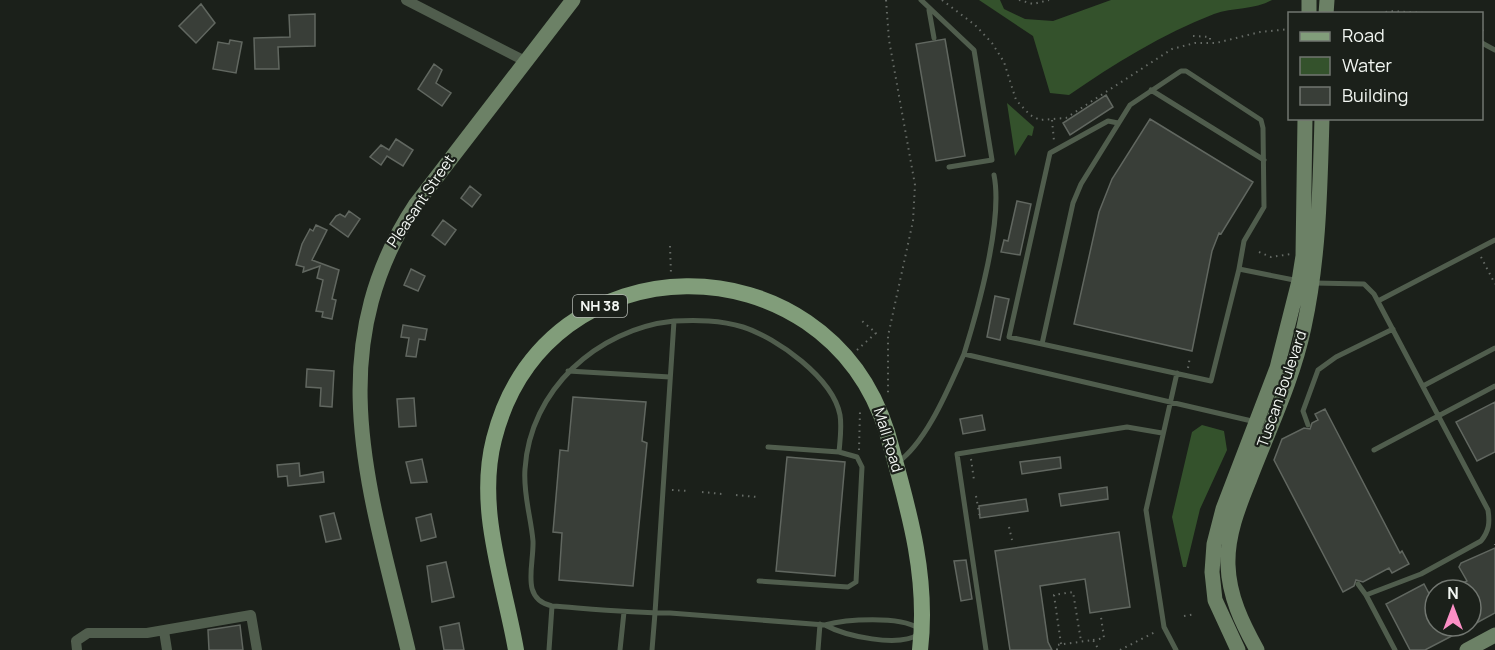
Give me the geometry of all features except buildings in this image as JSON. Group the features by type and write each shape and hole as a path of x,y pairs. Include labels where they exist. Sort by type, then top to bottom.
{"main road":[{"name":"Pleasant Street","path":"408,650 363,451 359,394 363,336 376,280 400,228 573,0"},
{"name":"Tuscan Boulevard","path":"1305,120 1302,256 1305,282"},
{"name":"Tuscan Boulevard","path":"1257,650 1234,602 1228,565 1228,548 1277,368 1319,232 1322,120"},
{"name":"Mall Road","path":"516,650 490,513 488,476 494,440 508,400 531,363 558,335 602,305 655,288 706,286 762,298 794,313 836,346 865,381 881,412 896,464 921,572 920,650"},
{"name":"Tuscan Boulevard","path":"1238,650 1215,600 1212,559 1223,508 1263,425"},
{"path":"1467,650 1495,635"}],"street":[{"path":"406,0 525,61"},
{"path":"76,650 76,641 88,633 164,631 251,615 257,650"},
{"path":"164,631 167,650"}],"lane":[{"path":"921,0 974,50 992,160 950,167"},
{"path":"929,10 934,38"},
{"path":"1042,344 1073,203 1081,184 1130,105 1181,71 1186,71 1261,120 1264,207 1244,241 1211,381 1010,337 1050,153 1108,121 1118,123"},
{"path":"1152,90 1264,160"},
{"path":"896,464 908,455 919,440 964,354 977,309 996,212 994,175"},
{"path":"1378,301 1495,240"},
{"path":"1239,269 1305,282 1364,284 1378,301 1488,510 1490,521 1481,541 1421,574 1366,596"},
{"path":"822,625 841,633 879,638 912,639 922,631 911,624 880,621 842,620 822,625 624,612 542,604 532,591 533,542 524,486 525,466 535,426 548,400 568,371 593,350 614,337 655,323 674,321 708,320 743,327 794,355 830,391 840,416 839,452"},
{"path":"652,650 674,321"},
{"path":"1308,425 1303,411 1318,370 1336,357 1393,329"},
{"path":"1423,386 1495,348"},
{"path":"964,354 1263,425"},
{"path":"568,371 670,377"},
{"path":"1176,650 1164,627 1146,510 1177,373"},
{"path":"1374,450 1495,386"},
{"path":"986,650 957,454 1126,427 1162,433"},
{"path":"759,581 848,587 856,582 862,467 857,457 839,452 768,447"},
{"path":"1358,584 1395,650"},
{"path":"549,650 552,606"},
{"path":"620,650 624,612"},
{"path":"818,650 822,625"}],"path":[{"path":"886,0 889,40 915,185 913,221 888,336 888,396"},
{"path":"942,0 970,21 992,44 1004,62 1012,92 1023,109 1040,120 1066,118 1172,50 1194,43 1210,44 1260,32 1288,29"},
{"path":"1019,0 1033,4 1049,0"},
{"path":"1386,12 1407,12"},
{"path":"1483,31 1487,33"},
{"path":"1193,36 1210,37 1210,44"},
{"path":"1052,120 1054,143"},
{"path":"670,246 671,274"},
{"path":"1477,250 1495,284"},
{"path":"1259,252 1271,257 1286,253 1302,256"},
{"path":"857,350 876,333 862,321"},
{"path":"1188,368 1190,357"},
{"path":"857,457 861,420 858,403"},
{"path":"971,459 974,480"},
{"path":"672,490 688,491"},
{"path":"702,492 722,494"},
{"path":"736,495 757,497"},
{"path":"976,496 980,518"},
{"path":"1010,527 1012,540"},
{"path":"1061,644 1053,595 1073,592 1081,641"},
{"path":"1184,616 1195,614"},
{"path":"1057,650 1057,645 1104,638 1101,617"},
{"path":"1120,650 1157,631"},
{"path":"1093,640 1099,650"}],"water":[{"path":"979,0 1000,0 1004,9 1025,19 1053,21 1111,0 1272,0 1214,14 1195,22 1157,40 1069,95 1050,93 1033,36"},
{"path":"1007,103 1034,127 1032,136 1028,135 1015,156"},
{"path":"1202,425 1224,431 1227,450 1200,509 1186,567 1183,567 1172,517 1192,432"}]}
